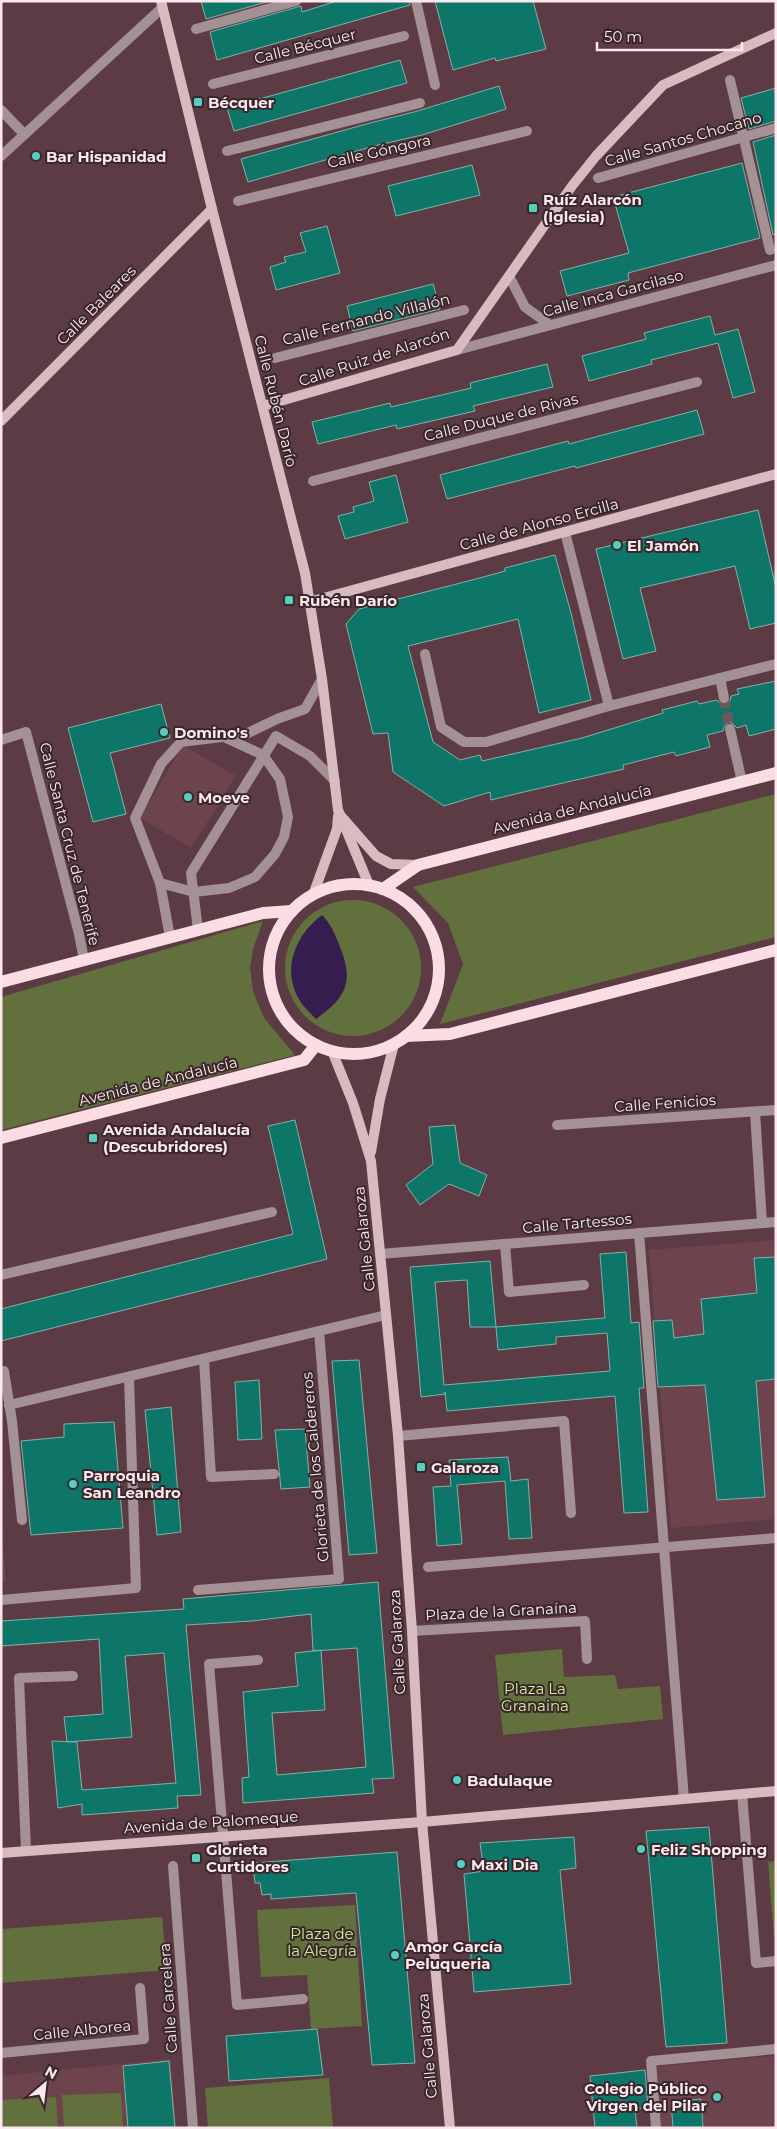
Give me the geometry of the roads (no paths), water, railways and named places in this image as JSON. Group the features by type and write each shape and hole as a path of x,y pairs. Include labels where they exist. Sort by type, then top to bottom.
{"main road":[{"name":"Avenida de Andalucía","path":"383,889 418,865 776,773"},
{"path":"340,885 369,885 383,889 406,901 424,920 435,943 439,969 436,994 424,1018 406,1036 394,1044 364,1054 332,1051 316,1045 295,1030 279,1009 270,984 270,958 274,941 277,933 292,911 313,895 340,885"},
{"path":"1,982 263,912 292,911"},
{"path":"406,1036 450,1034 776,950"},
{"name":"Avenida de Andalucía","path":"1,1138 304,1060 316,1045"}],"street":[{"path":"196,29 296,1"},
{"path":"416,1 435,85"},
{"path":"1,156 162,5"},
{"name":"Calle Rubén Darío","path":"162,5 305,573 322,679 339,813 337,829 313,895"},
{"name":"Calle Ruiz de Alarcón","path":"263,406 458,350 572,186 596,156 663,85 776,33"},
{"name":"Calle Bécquer","path":"213,84 404,36"},
{"path":"730,80 770,250"},
{"path":"227,151 420,103"},
{"path":"1,110 24,134"},
{"name":"Calle Santos Chocano","path":"598,178 776,128"},
{"name":"Calle Góngora","path":"238,201 528,131"},
{"name":"Calle Baleares","path":"1,421 212,209"},
{"name":"Calle Inca Garcilaso","path":"458,350 776,265"},
{"path":"509,276 524,307 550,325"},
{"name":"Calle Fernando Villalón","path":"275,358 464,310"},
{"name":"Calle Duque de Rivas","path":"313,481 697,382"},
{"name":"Calle de Alonso Ercilla","path":"309,602 775,476"},
{"path":"565,532 609,706"},
{"path":"425,654 441,727 464,742 486,742 609,706 776,664"},
{"path":"720,678 724,698"},
{"path":"170,937 160,883 135,818 145,793 161,764 181,742 214,737 226,738 246,734 277,719 305,709 322,679"},
{"path":"730,729 742,782"},
{"name":"Calle Santa Cruz de Tenerife","path":"1,740 26,732 79,934 84,960"},
{"path":"198,930 191,874 276,736 310,756 335,780"},
{"path":"160,883 194,892 229,888 255,877 275,854 284,837 288,817 280,779 263,755 226,738"},
{"path":"339,813 376,856 391,864 418,865"},
{"name":"Calle Rubén Darío","path":"339,813 369,885"},
{"name":"Calle Galaroza","path":"371,1155 380,1099 394,1044"},
{"name":"Calle Galaroza","path":"332,1051 354,1102 371,1155 398,1436 412,1631 422,1822 450,2128"},
{"name":"Calle Fenicios","path":"557,1125 776,1110"},
{"path":"755,1112 762,1223"},
{"path":"1,1275 272,1212"},
{"name":"Calle Tartessos","path":"380,1254 776,1222"},
{"path":"638,1233 662,1548 684,1799"},
{"path":"505,1244 509,1292 584,1285"},
{"path":"9,1405 129,1378 386,1315"},
{"name":"Glorieta de los Caldereros","path":"198,1590 339,1579 319,1331"},
{"path":"204,1359 211,1477 274,1474"},
{"path":"4,1371 22,1520"},
{"path":"1,1600 136,1588 129,1378"},
{"path":"398,1436 564,1421 571,1513"},
{"path":"428,1567 776,1538"},
{"name":"Plaza de la Granaína","path":"412,1631 585,1622 587,1659"},
{"path":"258,1660 209,1664 237,2005 303,1999"},
{"path":"26,1851 19,1678 73,1676"},
{"name":"Avenida de Palomeque","path":"1,1853 422,1822 776,1791"},
{"path":"742,1794 756,1963 776,1961"},
{"name":"Calle Carcelera","path":"173,1866 193,2128"},
{"name":"Calle Alborea","path":"1,2054 144,2039 140,1988"},
{"path":"656,2128 651,2061 776,2048"}],"tunnel":[{"path":"724,698 730,729"}],"place":[{"name":"Bécquer","path":"198,102"},
{"name":"Bar Hispanidad","path":"36,156"},
{"name":"Ruíz Alarcón (Iglesia)","path":"533,208"},
{"name":"El Jamón","path":"617,545"},
{"name":"Rubén Darío","path":"289,600"},
{"name":"Domino's","path":"164,732"},
{"name":"Moeve","path":"188,797"},
{"name":"Avenida Andalucía (Descubridores)","path":"93,1138"},
{"name":"Galaroza","path":"421,1467"},
{"name":"Parroquia San Leandro","path":"73,1484"},
{"name":"Badulaque","path":"457,1780"},
{"name":"Feliz Shopping","path":"641,1849"},
{"name":"Glorieta Curtidores","path":"196,1858"},
{"name":"Maxi Dia","path":"461,1864"},
{"name":"Amor García Peluqueria","path":"395,1955"},
{"name":"Colegio Público Virgen del Pilar","path":"717,2097"}],"park label":[{"name":"Plaza La Granaina","path":"535,1696"},
{"name":"Plaza de la Alegría","path":"322,1942"}]}
